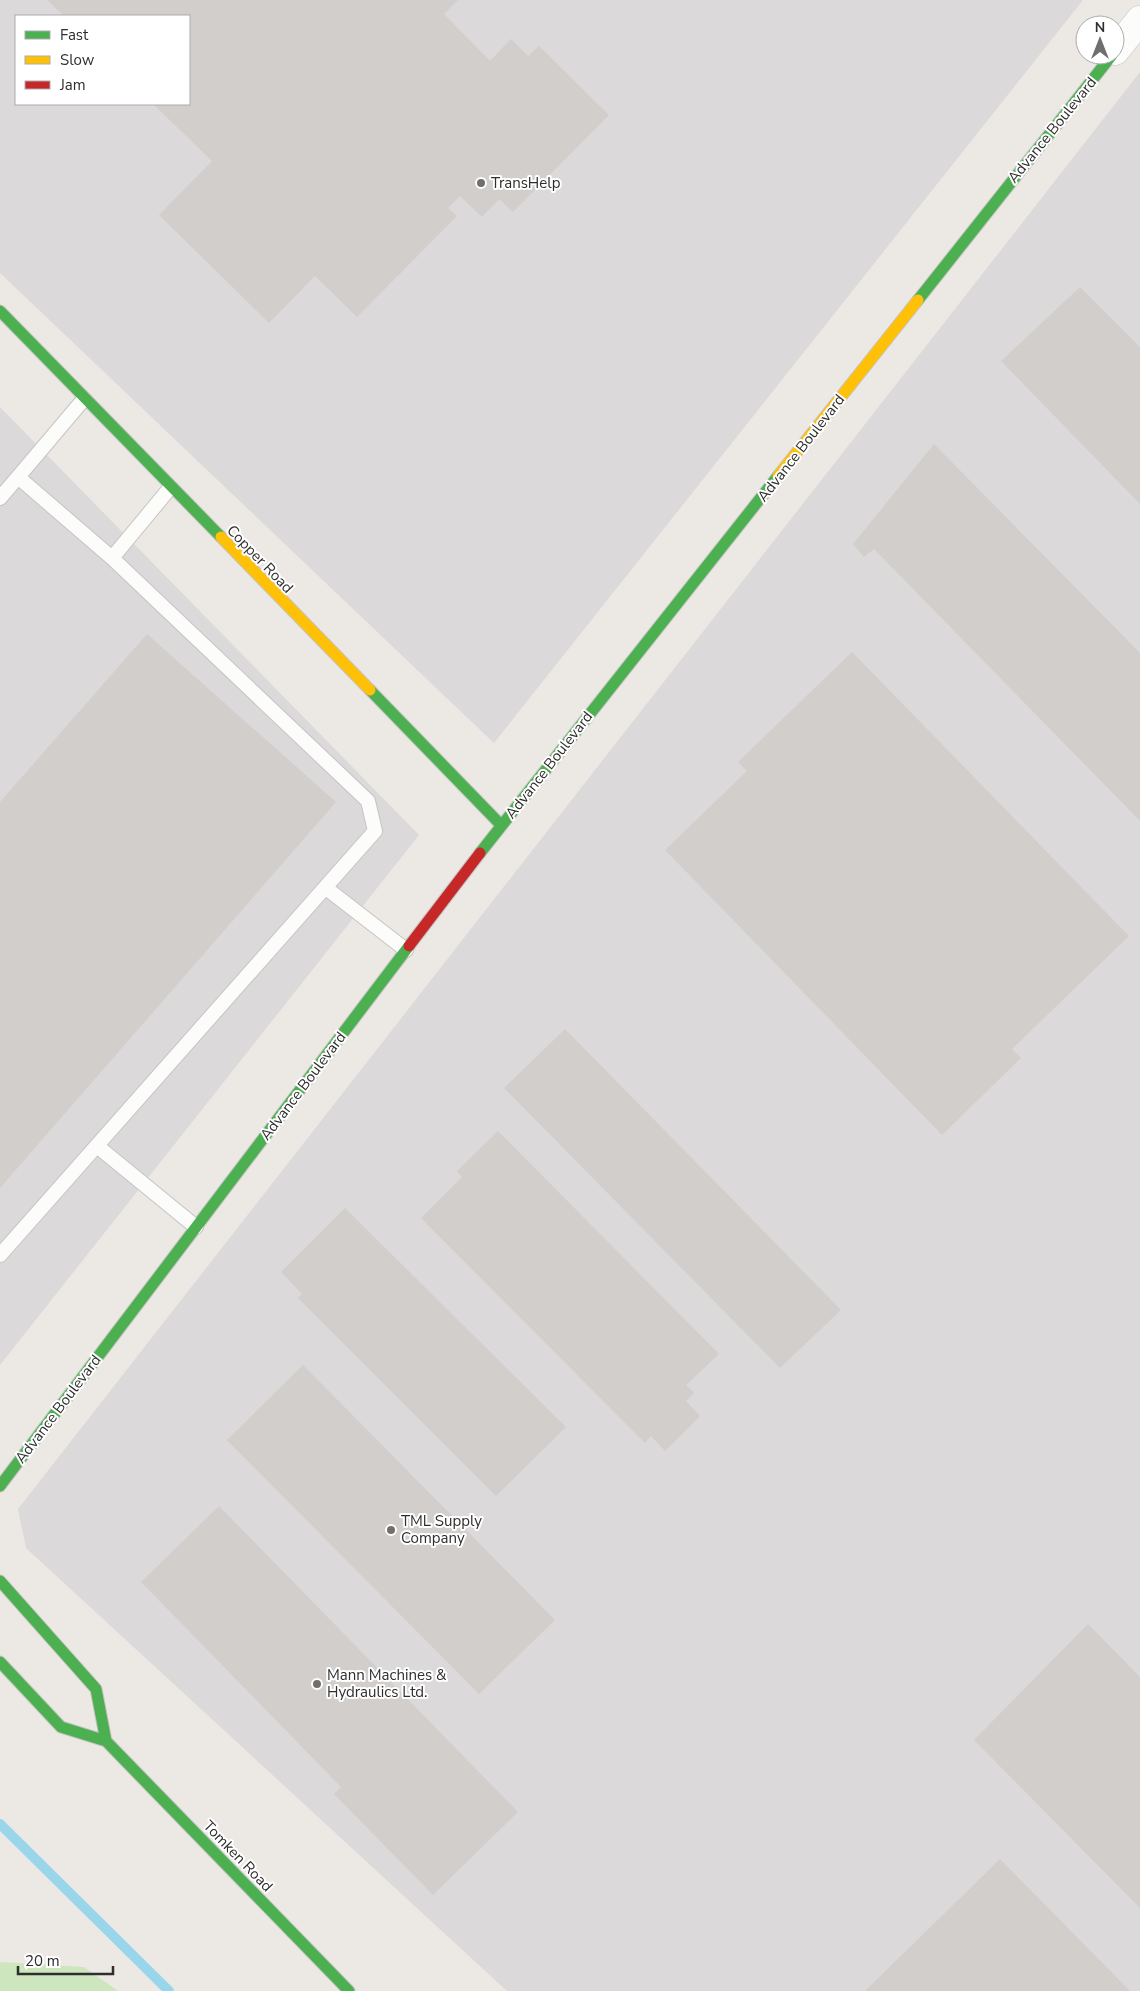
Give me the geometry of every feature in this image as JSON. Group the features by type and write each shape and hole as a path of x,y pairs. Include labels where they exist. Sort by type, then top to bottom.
{"street":[{"path":"1125,39 1140,20"},
{"name":"Advance Boulevard","path":"0,1486 501,825 1104,65"},
{"name":"Copper Road","path":"0,311 170,488 501,825"},
{"path":"0,1581 96,1689 106,1741"},
{"name":"Tomken Road","path":"0,1662 60,1727 106,1741 349,1991"}],"lane":[{"path":"0,498 84,399"},
{"path":"0,1255 326,888 374,831 368,801 112,558 18,477"},
{"path":"112,558 170,488"},
{"path":"326,888 406,950"},
{"path":"97,1146 196,1227"}],"shaded area":[{"path":"0,0 1083,0 494,743 0,273"},
{"path":"1140,72 1140,1991 507,1991 26,1548 18,1509"},
{"path":"0,407 419,835 0,1365"}],"green space":[{"path":"0,1962 84,1967 118,1991 0,1991"}],"building":[{"path":"47,0 458,0 444,14 490,61 511,39 528,56 539,46 609,115 513,212 499,199 482,217 460,196 448,208 457,216 357,317 315,276 269,323 159,215 212,161 154,105 190,105 190,15 63,15"},
{"path":"1080,287 1140,347 1140,504 1001,361"},
{"path":"934,444 1140,653 1140,821 874,549 864,557 853,544"},
{"path":"147,634 336,802 0,1188 0,802"},
{"path":"852,652 1129,936 1012,1049 1021,1058 942,1135 665,850 747,771 738,762"},
{"path":"565,1029 841,1310 780,1368 504,1088"},
{"path":"498,1131 719,1354 686,1385 694,1393 686,1401 700,1416 665,1451 651,1436 645,1443 421,1218 462,1177 457,1171"},
{"path":"345,1208 566,1427 496,1496 298,1298 302,1294 281,1272"},
{"name":"TML Supply Company","path":"303,1365 555,1620 479,1694 227,1440"},
{"name":"Mann Machines & Hydraulics Ltd.","path":"219,1506 518,1812 433,1895 334,1794 341,1787 141,1582"},
{"path":"1088,1624 1140,1677 1140,1908 974,1740"},
{"path":"1000,1859 1130,1991 865,1991"}],"waterway":[{"path":"0,1824 169,1991"}],"traffic: fast":[{"path":"918,300 1104,65"},
{"path":"0,311 221,537"},
{"path":"480,853 778,476"},
{"path":"370,690 501,825"},
{"path":"0,1486 409,946"},
{"path":"0,1581 96,1689 106,1741"},
{"path":"0,1662 61,1727 106,1741 349,1991"}],"traffic: slow":[{"path":"778,476 918,300"},
{"path":"221,537 370,690"}],"traffic: jam":[{"path":"409,946 480,853"}],"place":[{"name":"TransHelp","path":"481,183"},
{"name":"TML Supply Company","path":"391,1530"},
{"name":"Mann Machines & Hydraulics Ltd.","path":"317,1684"}]}
